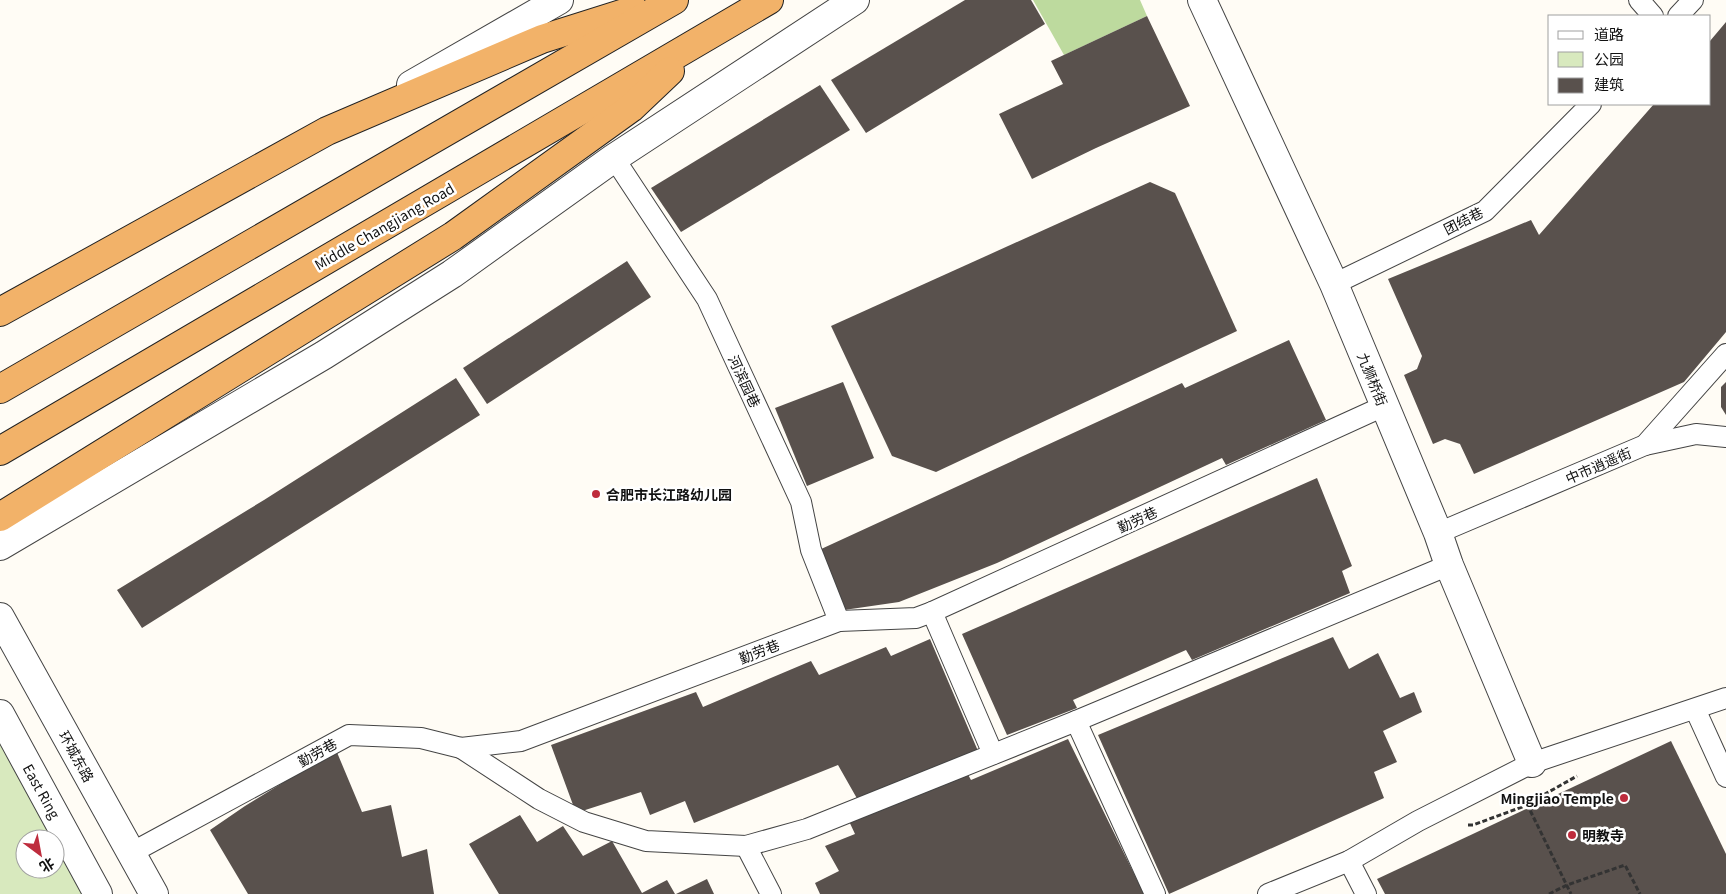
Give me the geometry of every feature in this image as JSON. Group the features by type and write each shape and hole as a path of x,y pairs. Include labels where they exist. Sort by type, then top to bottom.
{"highway":[{"path":"0,312 327,131 542,39 667,0"},
{"path":"0,389 674,0"},
{"name":"Middle Changjiang Road","path":"0,451 768,0"},
{"path":"0,517 453,236 631,108 706,37"}],"street":[{"path":"327,131 559,0"},
{"path":"0,546 324,355 444,279 614,158 855,0"},
{"name":"九狮桥街","path":"1202,0 1334,284 1532,764"},
{"path":"1638,0 1652,15"},
{"path":"1679,15 1694,0"},
{"name":"团结巷","path":"1334,284 1484,211 1590,105"},
{"name":"河滨园巷","path":"614,158 707,299 801,502 811,550 839,621"},
{"name":"中市逍遥街","path":"1438,533 1645,445 1726,354"},
{"name":"勤劳巷","path":"131,853 349,735 420,738 461,748 521,741 839,621 916,618 1384,406"},
{"path":"1645,445 1696,434 1726,436"},
{"path":"461,748 539,799 584,822 646,841 746,846 807,830 1076,721 1449,565"},
{"path":"932,612 993,754"},
{"name":"环城东路","path":"0,618 154,894"},
{"path":"1268,894 1349,860 1418,821 1532,764 1726,698"},
{"path":"1695,709 1726,777"},
{"name":"East Ring","path":"0,714 98,894"},
{"path":"1076,721 1155,894"},
{"path":"746,846 771,894"},
{"path":"1349,860 1366,894"}],"path":[{"path":"1473,825 1527,804 1577,777"},
{"path":"1527,804 1571,894"},
{"path":"1549,894 1567,885 1624,865 1640,894"}],"green space":[{"path":"1033,0 1140,0 1147,16 1064,55"},
{"path":"0,714 63,829 15,829 15,879 65,879 65,833 98,894 0,894"}],"building":[{"path":"965,0 1031,0 1045,24 866,133 831,80"},
{"path":"1147,16 1190,106 1032,179 999,114 1063,84 1051,61"},
{"path":"1726,22 1726,332 1684,382 1474,474 1460,444 1445,439 1433,444 1404,375 1417,369 1422,356 1388,279 1531,220 1539,235 1653,105 1711,105 1711,40"},
{"path":"820,85 850,130 681,232 651,188"},
{"path":"1150,182 1175,193 1237,331 936,472 892,456 831,326"},
{"path":"627,261 651,297 487,404 463,368"},
{"path":"1289,340 1326,420 1226,465 1222,458 997,563 899,602 844,610 819,550 1182,383 1185,388"},
{"path":"456,378 480,415 142,628 117,590 264,500"},
{"path":"843,382 874,458 807,486 775,408"},
{"path":"1726,382 1726,415 1721,407 1721,387"},
{"path":"1317,478 1352,566 1342,571 1350,593 1192,660 1186,650 1073,700 1077,708 1007,735 962,634"},
{"path":"1333,637 1349,669 1378,653 1400,698 1414,692 1422,712 1383,731 1397,762 1374,772 1384,798 1169,894 1098,735"},
{"path":"930,639 978,751 859,802 838,765 694,823 685,801 650,815 641,792 576,813 551,745 696,692 703,707 811,661 819,675 886,647 891,656"},
{"path":"1068,739 1144,894 820,894 815,883 839,871 825,846 855,834 848,819 966,771 971,780"},
{"name":"Mingjiao Temple","path":"1671,741 1726,854 1726,894 1385,894 1377,879"},
{"path":"336,750 362,812 391,805 402,857 427,849 434,894 248,894 210,830 245,806"},
{"path":"520,815 537,842 563,826 583,856 612,841 642,893 667,880 675,894 499,894 469,844"},
{"path":"707,879 714,894 676,894"}],"place":[{"name":"合肥市长江路幼儿园","path":"596,494"},
{"name":"Mingjiao Temple","path":"1624,798"},
{"name":"明教寺","path":"1572,835"}]}
